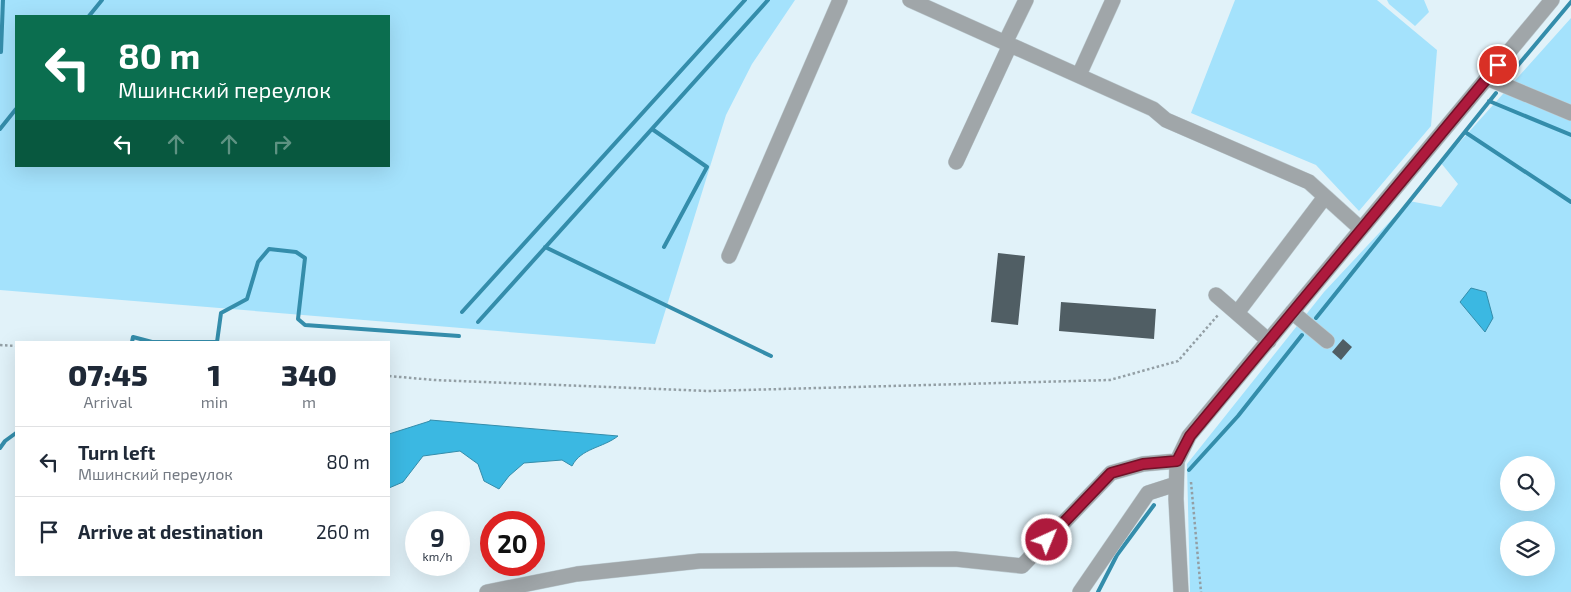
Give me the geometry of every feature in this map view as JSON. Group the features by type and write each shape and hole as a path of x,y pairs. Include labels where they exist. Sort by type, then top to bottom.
{"street":[{"path":"729,256 840,0"},
{"path":"910,0 934,5 1008,44 1153,109 1166,120 1309,182 1361,229"},
{"path":"956,162 1026,0"},
{"path":"1078,76 1113,0"},
{"path":"1181,592 1177,473 1190,436 1552,0"},
{"path":"1487,78 1571,113"},
{"path":"1269,341 1227,304 1321,202"},
{"path":"1292,312 1327,341"},
{"path":"487,592 577,574 700,561 955,559 1022,566 1111,473 1143,464 1177,473"},
{"path":"1080,592 1148,493 1177,473"}],"path":[{"path":"390,376 434,380 708,391 1110,380 1178,361 1227,304"},
{"path":"0,345 15,346"},
{"path":"1177,473 1191,480 1201,592"}],"shaded area":[{"path":"0,0 795,0 752,64 726,115 655,344 0,290"},
{"path":"1235,0 1377,0 1437,50 1431,126 1359,211 1316,165 1191,113"},
{"path":"1387,0 1424,0 1429,12 1415,26 1389,4"},
{"path":"1571,18 1571,592 1190,592 1187,464 1324,292 1409,201 1441,207 1458,184 1441,163"},
{"path":"1471,288 1486,292 1493,318 1485,332 1460,302"},
{"path":"430,420 618,436 581,455 572,466 562,460 524,463 509,476 499,489 484,481 478,464 460,451 423,456 403,482 390,488 390,434"}],"building":[{"path":"998,253 1025,256 1018,325 991,322"},
{"path":"1061,302 1156,309 1154,339 1059,331"},
{"path":"1343,339 1352,347 1341,360 1332,352"}],"waterway":[{"path":"1,52 3,0"},
{"path":"90,15 102,0"},
{"path":"462,312 745,0"},
{"path":"478,322 768,0"},
{"path":"1509,76 1571,2"},
{"path":"1316,318 1496,93"},
{"path":"1489,101 1571,135"},
{"path":"0,129 15,110"},
{"path":"652,129 707,167 664,247"},
{"path":"1465,132 1571,202"},
{"path":"545,247 771,356"},
{"path":"217,341 221,313 247,299 258,262 269,249 296,252 305,258 298,319 305,325 459,336"},
{"path":"1189,470 1238,416 1302,335"},
{"path":"132,341 133,337 148,341"},
{"path":"0,448 5,441 15,434"},
{"path":"1098,592 1117,555 1154,505"}],"route":[{"path":"1047,540 1111,473 1143,464 1177,461 1190,436 1498,65"}]}
